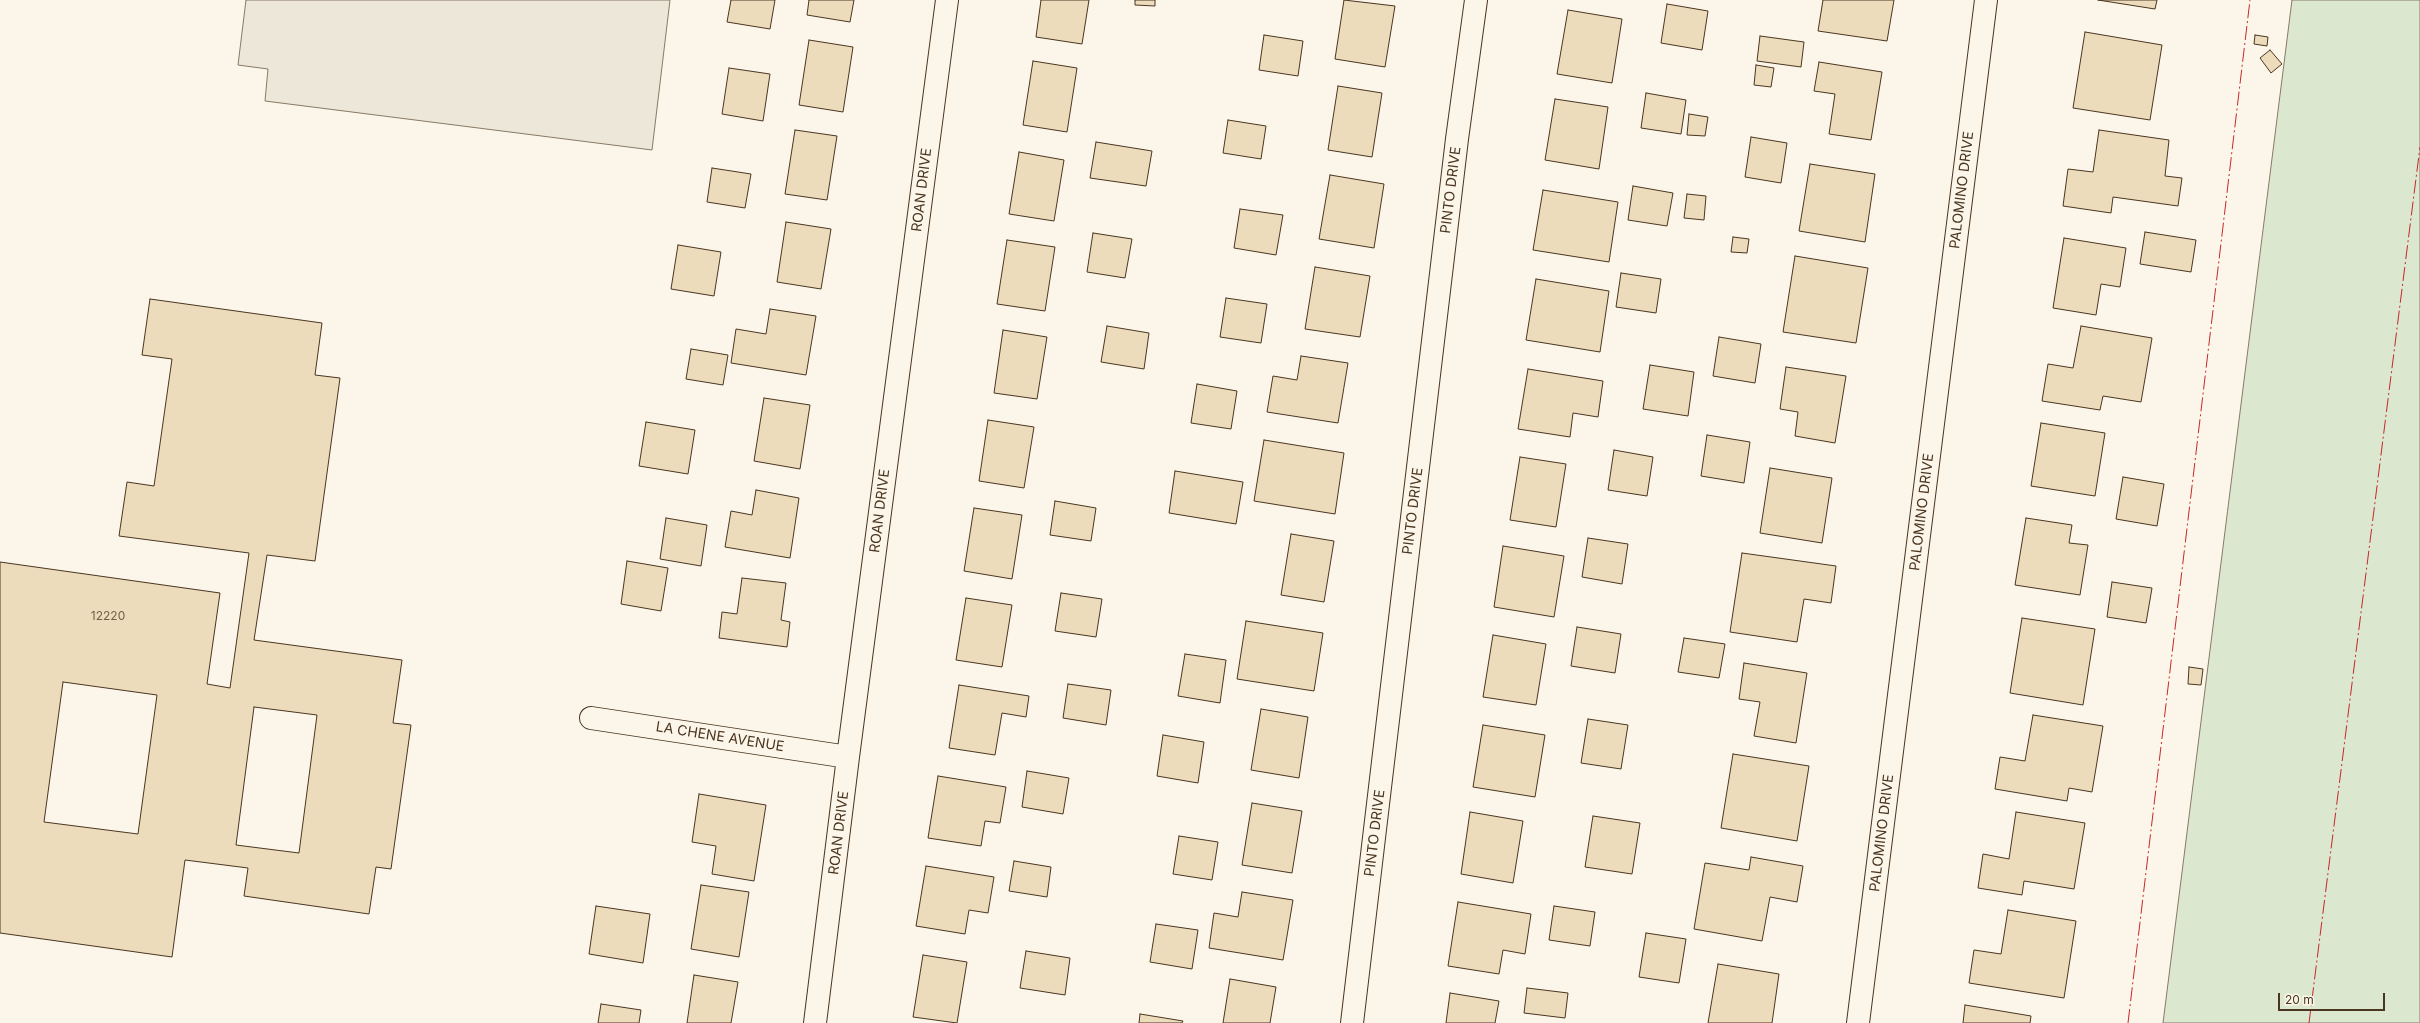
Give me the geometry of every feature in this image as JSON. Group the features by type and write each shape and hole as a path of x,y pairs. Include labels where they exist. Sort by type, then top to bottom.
{"street":[{"name":"ROAN DRIVE","path":"815,1023 848,757 948,0"},
{"name":"PINTO DRIVE","path":"1352,1023 1457,138 1476,0"},
{"name":"PALOMINO DRIVE","path":"1858,1023 1986,0"},
{"name":"LA CHENE AVENUE","path":"591,718 848,757"}],"green space":[{"path":"2292,0 2420,0 2420,1023 2163,1023"}],"shaded area":[{"path":"246,0 670,0 652,150 265,101 268,69 238,65"}],"building":[{"path":"731,0 775,0 770,29 727,22"},
{"path":"809,0 854,0 850,22 807,15"},
{"path":"1041,0 1089,0 1082,44 1036,37"},
{"path":"1135,0 1155,0 1155,6 1135,5"},
{"path":"1344,0 1395,6 1385,67 1335,59"},
{"path":"1823,0 1894,0 1887,41 1818,31"},
{"path":"2098,0 2157,0 2155,9"},
{"path":"1667,4 1708,11 1702,50 1661,43"},
{"path":"1568,10 1622,19 1612,83 1557,74"},
{"path":"2085,32 2162,45 2150,120 2073,108"},
{"path":"1264,35 1303,41 1298,76 1259,70"},
{"path":"2255,35 2268,37 2267,46 2254,44"},
{"path":"1760,36 1804,42 1801,67 1757,61"},
{"path":"809,40 853,47 843,112 799,105"},
{"path":"2270,50 2282,64 2271,73 2260,58"},
{"path":"1033,61 1077,68 1067,132 1023,125"},
{"path":"1819,62 1882,72 1871,140 1829,134 1835,94 1814,91"},
{"path":"1756,65 1774,68 1771,87 1754,85"},
{"path":"729,68 770,74 763,121 722,114"},
{"path":"1338,86 1382,93 1372,157 1328,150"},
{"path":"1646,93 1686,100 1681,134 1641,128"},
{"path":"1555,99 1608,107 1599,169 1545,160"},
{"path":"1689,114 1708,117 1705,136 1687,135"},
{"path":"1228,120 1266,126 1261,159 1223,153"},
{"path":"795,130 837,136 827,200 785,194"},
{"path":"2099,130 2169,140 2165,176 2182,178 2178,206 2113,197 2111,213 2063,206 2068,169 2093,172"},
{"path":"1751,137 1787,143 1781,183 1745,177"},
{"path":"1096,142 1152,151 1146,186 1090,178"},
{"path":"1019,152 1064,160 1054,221 1009,214"},
{"path":"1810,164 1875,174 1865,242 1799,231"},
{"path":"712,168 751,174 745,208 707,202"},
{"path":"1330,175 1384,184 1374,248 1319,239"},
{"path":"1633,186 1673,193 1667,226 1628,220"},
{"path":"1543,190 1618,202 1609,262 1533,250"},
{"path":"1687,194 1706,196 1704,220 1684,218"},
{"path":"1240,209 1283,215 1276,255 1234,248"},
{"path":"786,222 831,229 821,289 777,282"},
{"path":"2145,232 2196,240 2191,272 2140,264"},
{"path":"1093,233 1132,239 1125,278 1087,272"},
{"path":"1733,237 1749,239 1747,253 1731,252"},
{"path":"2064,238 2126,248 2120,287 2101,284 2096,315 2053,308"},
{"path":"1007,240 1055,247 1045,311 997,304"},
{"path":"678,245 721,252 714,296 671,289"},
{"path":"1795,256 1868,268 1856,343 1783,332"},
{"path":"1315,267 1370,276 1360,337 1305,329"},
{"path":"1621,273 1661,279 1656,313 1616,307"},
{"path":"1536,279 1609,291 1600,352 1526,340"},
{"path":"1226,298 1267,304 1261,343 1220,337"},
{"path":"150,299 322,323 315,375 340,378 315,561 267,555 254,640 402,660 393,723 411,725 391,869 376,867 369,914 244,896 248,868 185,860 172,957 0,933 0,562 220,593 207,684 230,688 249,553 119,536 127,482 154,486 172,359 142,355","holes":["63,682 157,695 138,834 44,822","254,707 317,715 299,853 236,845"]},
{"path":"770,309 816,316 806,375 731,363 736,329 766,334"},
{"path":"1107,326 1149,333 1144,369 1101,362"},
{"path":"2081,326 2152,338 2141,402 2103,396 2100,410 2042,401 2048,364 2073,368"},
{"path":"1003,330 1047,337 1037,399 994,393"},
{"path":"1719,337 1761,344 1755,383 1713,376"},
{"path":"691,349 728,355 723,385 686,379"},
{"path":"1301,356 1348,363 1338,423 1267,412 1273,376 1297,380"},
{"path":"1650,365 1694,372 1688,416 1643,409"},
{"path":"1786,367 1846,376 1835,443 1795,436 1798,412 1780,409"},
{"path":"1528,369 1603,381 1598,417 1573,413 1570,437 1518,429"},
{"path":"1197,384 1237,391 1231,429 1191,423"},
{"path":"764,398 810,405 800,469 754,461"},
{"path":"988,420 1034,427 1024,488 979,481"},
{"path":"646,422 695,430 688,474 639,466"},
{"path":"2041,423 2105,433 2095,496 2031,486"},
{"path":"1707,435 1750,442 1744,483 1701,476"},
{"path":"1264,440 1344,453 1335,514 1254,501"},
{"path":"1614,450 1653,457 1647,496 1608,490"},
{"path":"1520,457 1566,464 1556,527 1510,520"},
{"path":"1770,468 1832,478 1822,543 1760,533"},
{"path":"1175,471 1243,482 1236,524 1169,513"},
{"path":"2123,477 2164,484 2157,526 2116,519"},
{"path":"756,490 799,498 790,558 725,547 731,511 752,515"},
{"path":"1055,501 1096,508 1091,541 1050,535"},
{"path":"974,508 1022,515 1012,579 964,571"},
{"path":"666,518 707,525 701,566 660,559"},
{"path":"2026,518 2072,525 2069,543 2088,545 2080,595 2015,585"},
{"path":"1291,534 1334,541 1324,602 1281,595"},
{"path":"1588,538 1628,544 1622,584 1582,577"},
{"path":"1503,546 1564,556 1554,617 1494,607"},
{"path":"1742,553 1836,566 1831,603 1804,599 1797,642 1730,632"},
{"path":"627,561 668,568 661,611 621,604"},
{"path":"742,578 786,583 781,620 790,622 787,647 719,638 722,612 737,614"},
{"path":"2112,582 2152,588 2146,623 2107,617"},
{"path":"1061,593 1102,599 1096,637 1055,631"},
{"path":"966,598 1012,605 1002,667 956,660"},
{"path":"2022,618 2095,629 2083,705 2010,693"},
{"path":"1246,621 1323,633 1314,691 1237,679"},
{"path":"1577,627 1621,634 1615,673 1571,666"},
{"path":"1493,635 1546,644 1536,705 1483,697"},
{"path":"1684,638 1725,644 1719,678 1678,672"},
{"path":"1185,654 1226,660 1220,703 1178,696"},
{"path":"1744,663 1807,673 1796,743 1754,736 1760,702 1739,699"},
{"path":"2189,667 2203,669 2201,685 2188,684"},
{"path":"1068,684 1111,690 1106,725 1063,718"},
{"path":"959,685 1029,696 1026,717 1002,713 995,755 949,748"},
{"path":"1261,709 1308,717 1299,778 1251,770"},
{"path":"2033,715 2103,726 2092,792 2069,788 2067,801 1995,789 2000,757 2025,761"},
{"path":"1588,719 1628,725 1621,769 1581,763"},
{"path":"1483,725 1545,735 1535,797 1473,787"},
{"path":"1163,735 1204,742 1198,783 1157,776"},
{"path":"1733,754 1809,766 1797,841 1721,828"},
{"path":"1027,771 1069,778 1063,814 1022,807"},
{"path":"938,776 1006,787 1000,823 985,821 981,846 928,838"},
{"path":"699,794 766,805 754,881 712,874 716,846 692,842"},
{"path":"1252,803 1302,811 1292,873 1242,865"},
{"path":"1470,812 1523,821 1513,883 1461,874"},
{"path":"2016,812 2085,823 2074,889 2024,881 2022,895 1978,888 1983,854 2009,859"},
{"path":"1593,816 1640,823 1632,874 1585,867"},
{"path":"1179,836 1218,842 1212,880 1173,874"},
{"path":"1751,857 1803,866 1797,902 1770,897 1762,941 1694,929 1705,863 1749,870"},
{"path":"1014,861 1051,867 1047,897 1009,891"},
{"path":"926,866 994,877 988,913 969,910 965,934 916,926"},
{"path":"701,885 749,892 739,957 691,949"},
{"path":"1242,892 1293,900 1283,960 1209,948 1214,913 1238,917"},
{"path":"1458,902 1531,914 1525,954 1503,950 1499,974 1448,966"},
{"path":"596,906 650,914 643,963 589,954"},
{"path":"1554,906 1595,912 1590,946 1549,940"},
{"path":"2008,910 2076,921 2064,998 1969,983 1974,950 2001,954"},
{"path":"1156,924 1198,930 1192,969 1150,962"},
{"path":"1646,933 1686,939 1679,983 1639,977"},
{"path":"1026,951 1070,958 1065,995 1020,988"},
{"path":"923,955 967,962 957,1023 913,1017"},
{"path":"1718,964 1779,974 1772,1023 1708,1023"},
{"path":"694,975 738,982 731,1023 687,1023"},
{"path":"1230,979 1276,987 1270,1023 1223,1023"},
{"path":"1527,988 1568,993 1565,1018 1524,1013"},
{"path":"1450,993 1499,1001 1495,1023 1446,1023"},
{"path":"601,1004 641,1010 639,1023 598,1023"},
{"path":"1965,1005 2031,1016 2030,1023 1963,1023"},
{"path":"1140,1014 1183,1021 1182,1023 1139,1023"}],"power":[{"path":"2128,1023 2250,0"},
{"path":"2309,1023 2420,147"}]}
